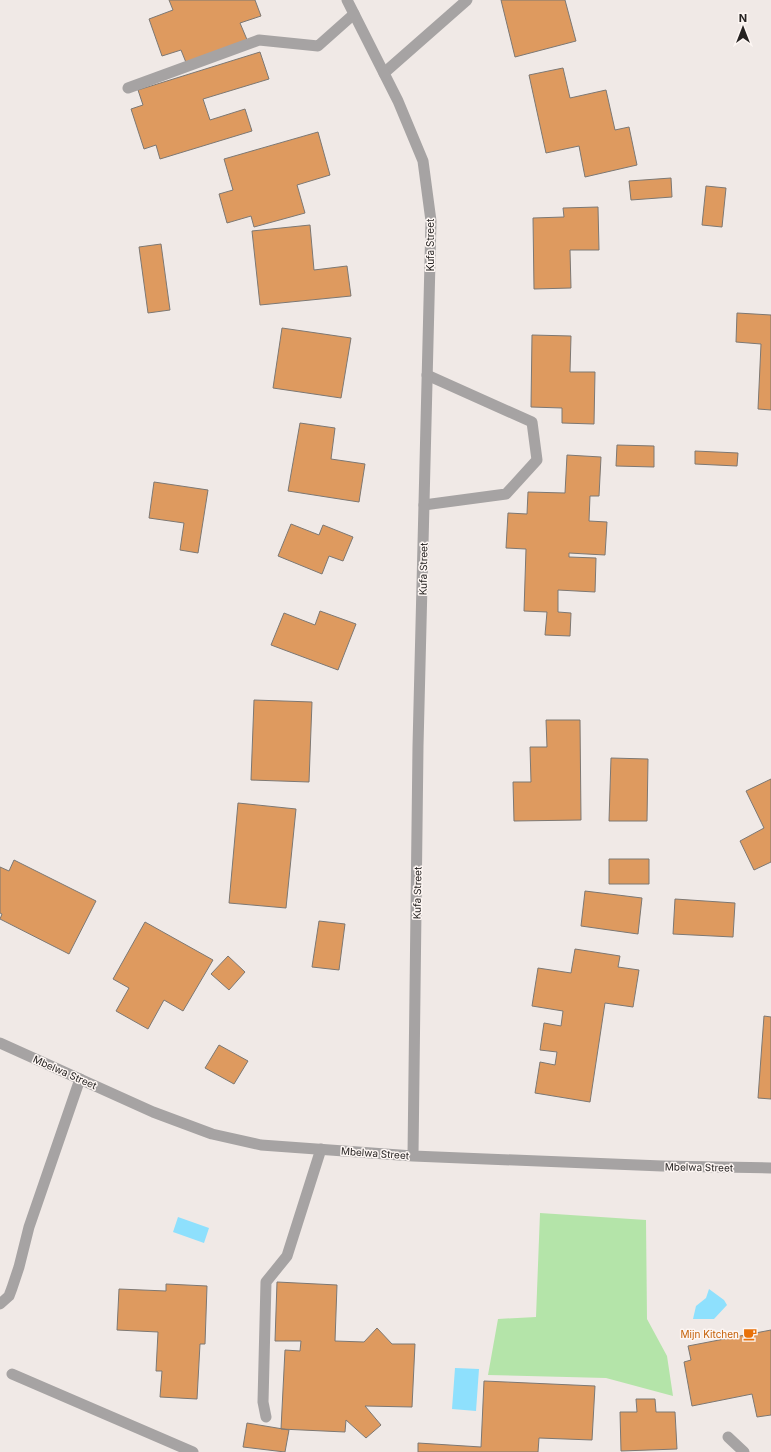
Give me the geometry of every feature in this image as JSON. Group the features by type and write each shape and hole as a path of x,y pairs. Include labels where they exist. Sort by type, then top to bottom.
{"street":[{"name":"Kufa Street","path":"347,0 398,101 423,161 431,221 418,746 413,1156"},
{"path":"384,74 467,0"},
{"path":"128,88 259,40 318,46 354,14"},
{"path":"424,505 506,494 537,460 532,422 427,375"},
{"name":"Mbelwa Street","path":"0,1043 153,1112 212,1134 261,1145 413,1156 662,1166 771,1168"},
{"path":"0,1304 9,1296 12,1288 29,1227 80,1079"},
{"path":"266,1417 263,1402 266,1282 287,1256 322,1149"},
{"path":"12,1374 193,1452"},
{"path":"728,1437 744,1452"}],"green space":[{"path":"540,1213 646,1220 647,1319 667,1356 673,1396 606,1378 488,1375 498,1319 536,1317"}],"water":[{"path":"178,1217 209,1228 204,1243 173,1232"},
{"path":"709,1289 724,1300 727,1305 714,1319 693,1319 696,1306 706,1298"},
{"path":"455,1368 479,1369 476,1411 452,1409"}],"building":[{"path":"169,0 255,0 261,16 240,23 248,42 187,65 181,50 162,56 149,19 173,10"},
{"path":"501,0 565,0 576,41 515,57"},
{"path":"260,52 269,79 203,99 210,120 245,109 252,131 160,159 156,145 144,149 131,109 143,105 138,90"},
{"path":"563,68 570,98 606,90 615,130 629,127 637,165 585,177 579,146 546,153 529,75"},
{"path":"318,132 330,175 297,185 305,213 254,227 251,216 227,223 219,194 233,190 224,159"},
{"path":"671,178 672,197 631,200 629,181"},
{"path":"706,186 726,188 722,227 702,225"},
{"path":"598,207 599,250 570,250 571,288 534,289 533,218 564,217 563,208"},
{"path":"310,225 314,270 347,266 351,296 260,305 252,231"},
{"path":"161,244 170,310 148,313 139,247"},
{"path":"737,313 771,315 771,410 758,409 761,344 736,342"},
{"path":"282,328 351,338 341,398 273,388"},
{"path":"532,335 571,336 570,372 595,372 594,424 562,423 562,408 531,407"},
{"path":"300,423 335,428 331,459 365,464 359,502 288,491"},
{"path":"617,445 654,446 654,467 616,466"},
{"path":"695,451 738,453 737,466 695,464"},
{"path":"567,455 601,457 599,496 590,496 589,521 607,522 605,555 569,553 569,557 596,558 595,592 558,590 558,612 571,613 570,636 545,635 547,612 524,611 526,549 506,548 508,513 527,514 528,492 565,493"},
{"path":"154,482 208,490 198,553 180,550 184,523 149,518"},
{"path":"291,524 319,535 323,525 353,537 343,561 329,556 322,574 278,556"},
{"path":"320,611 356,624 338,670 271,645 284,613 315,625"},
{"path":"254,700 312,702 309,782 251,780"},
{"path":"546,720 580,720 581,820 514,821 513,782 531,782 530,747 547,747"},
{"path":"611,758 648,759 647,821 609,821"},
{"path":"771,779 771,862 754,870 740,841 764,828 746,791"},
{"path":"238,803 296,809 286,908 229,903"},
{"path":"609,859 649,859 649,884 609,884"},
{"path":"14,860 96,901 69,954 0,919 2,914 0,913 0,867 9,871"},
{"path":"585,891 642,898 638,934 581,926"},
{"path":"675,899 735,903 733,937 673,934"},
{"path":"319,921 345,924 339,970 312,967"},
{"path":"145,922 213,960 183,1011 164,1000 148,1029 116,1011 129,988 113,979"},
{"path":"575,949 620,956 618,967 639,970 633,1007 605,1003 590,1102 535,1093 540,1062 555,1065 557,1052 540,1050 544,1023 561,1026 563,1011 532,1006 538,968 571,973"},
{"path":"228,956 245,972 229,990 211,974"},
{"path":"764,1016 771,1017 771,1099 758,1098"},
{"path":"219,1045 248,1061 234,1084 205,1068"},
{"path":"277,1282 337,1285 335,1341 364,1342 377,1328 392,1344 415,1344 412,1407 365,1406 381,1425 366,1438 346,1420 345,1432 281,1429 285,1350 300,1351 301,1341 275,1341"},
{"path":"166,1284 207,1286 205,1344 200,1344 197,1399 160,1397 162,1371 156,1371 158,1332 117,1330 119,1289 166,1291"},
{"path":"771,1330 771,1415 757,1417 752,1394 692,1406 684,1362 691,1360 688,1346"},
{"path":"484,1381 595,1386 592,1440 539,1438 538,1452 418,1452 418,1443 481,1447"},
{"path":"636,1399 655,1399 656,1412 675,1412 677,1449 621,1451 620,1412 637,1412"},
{"path":"247,1423 289,1430 285,1452 243,1447"}],"place":[{"name":"Mijn Kitchen","path":"750,1334"}]}
